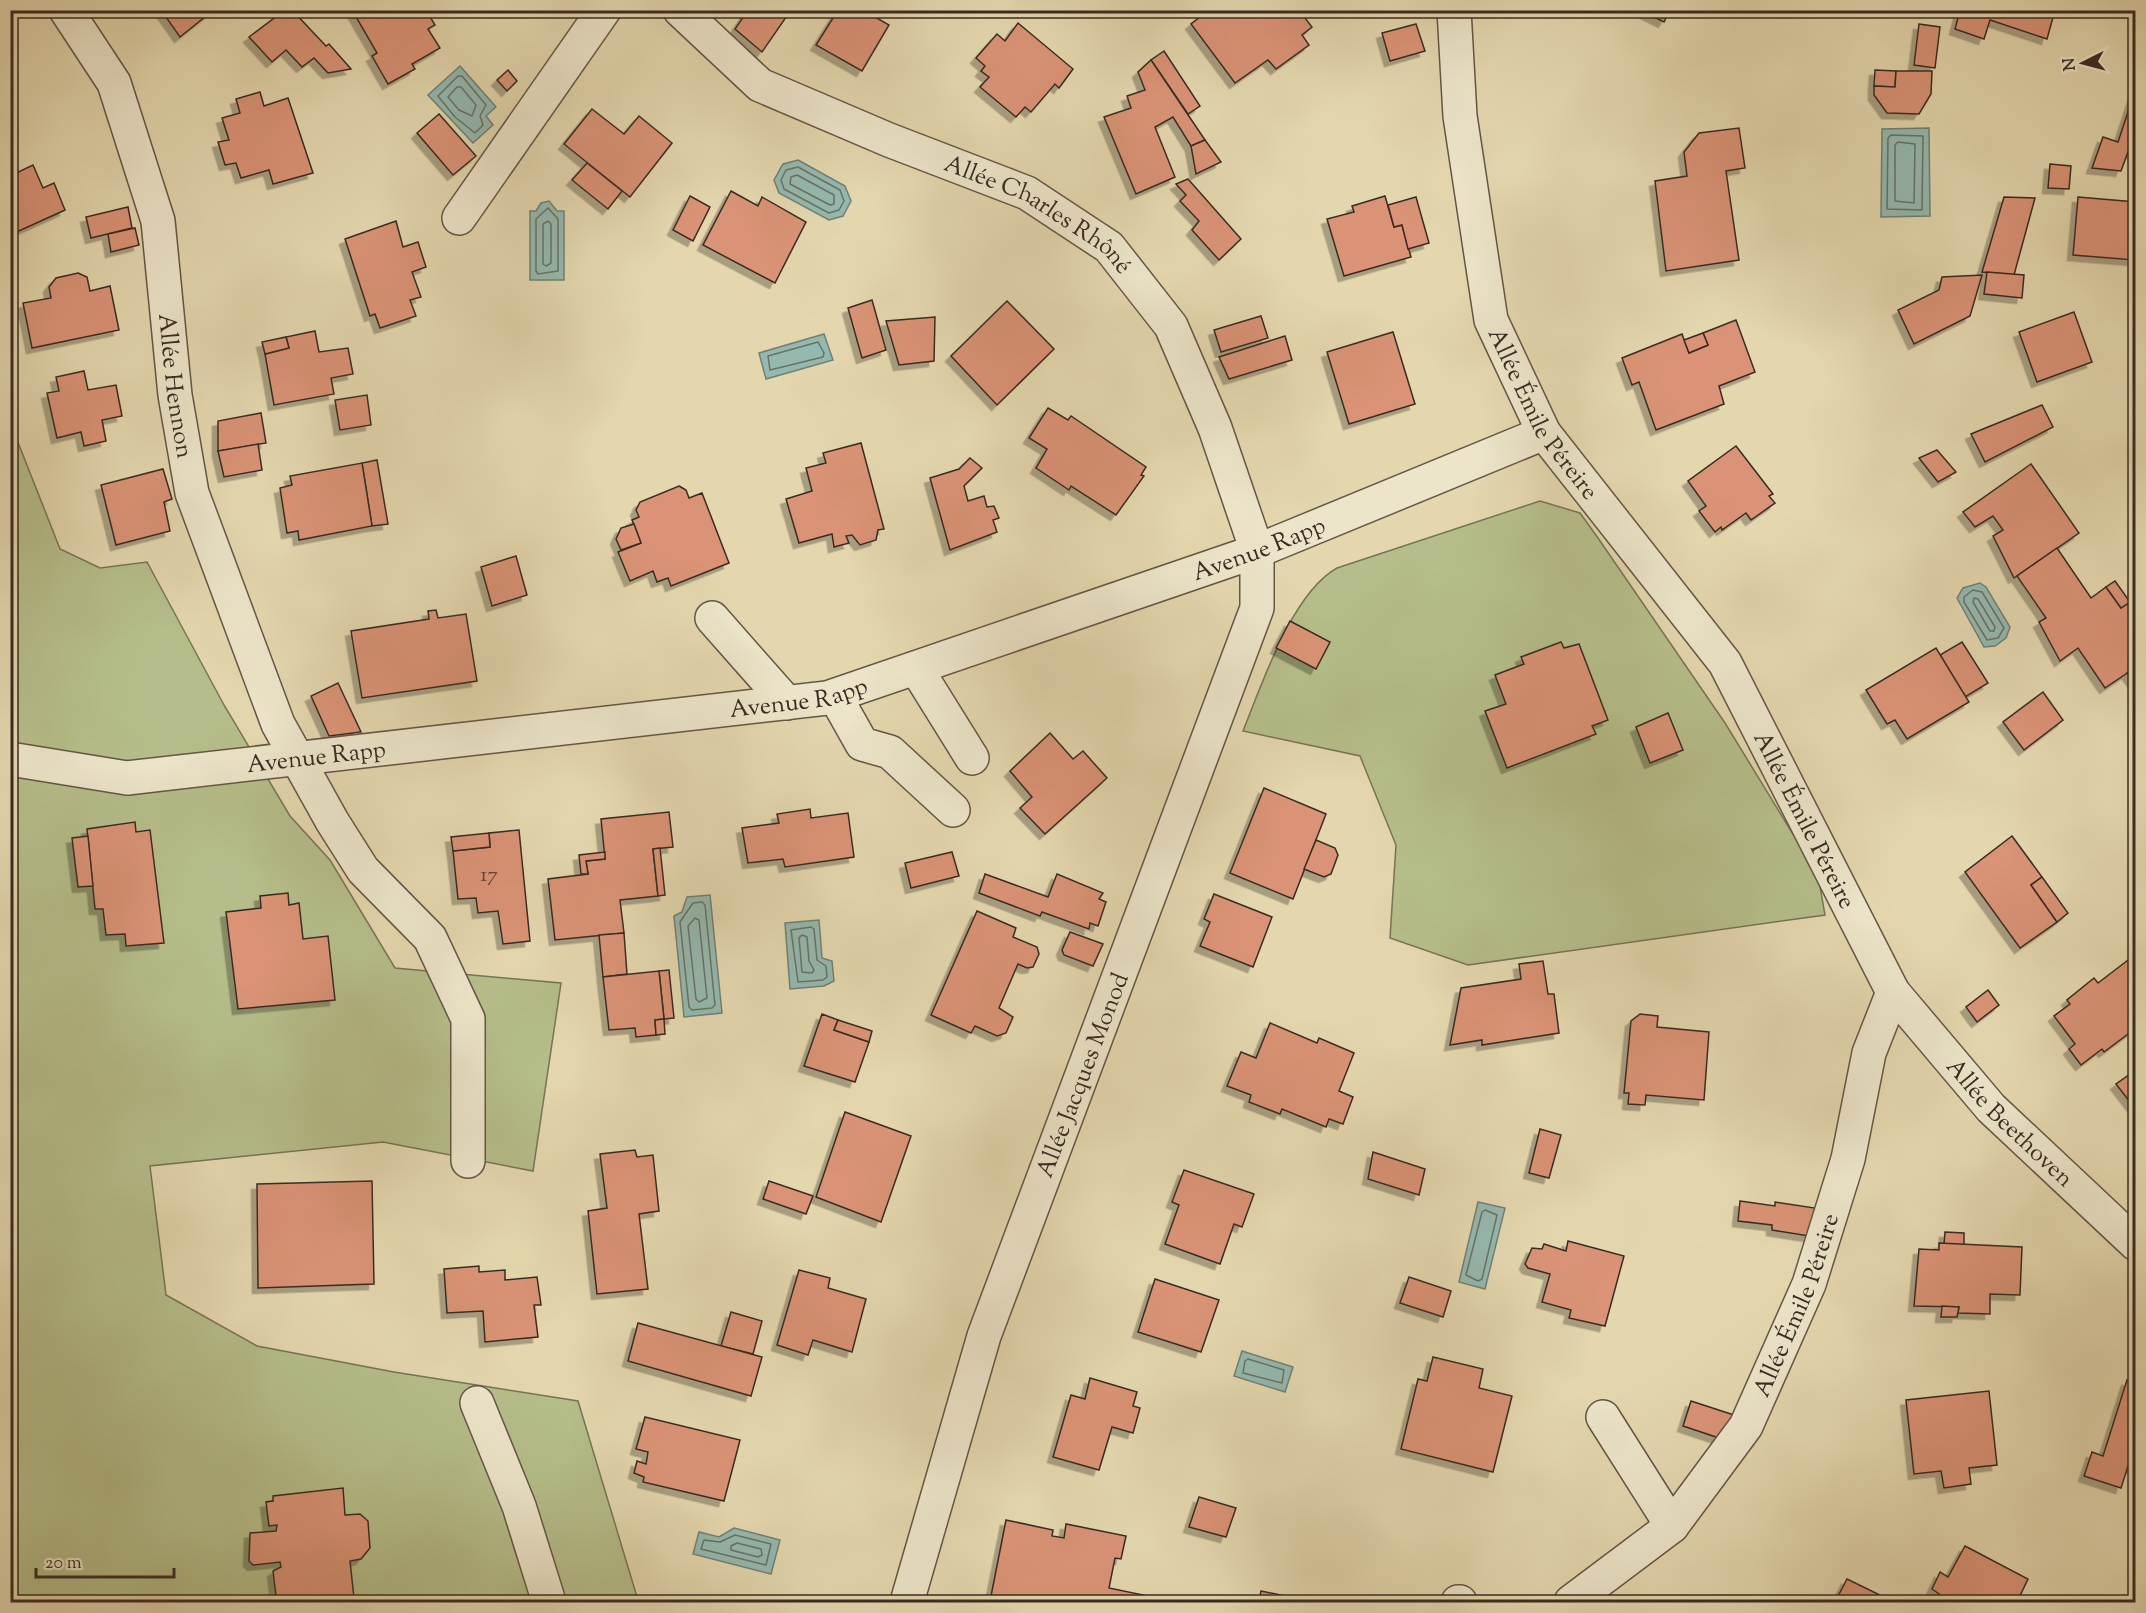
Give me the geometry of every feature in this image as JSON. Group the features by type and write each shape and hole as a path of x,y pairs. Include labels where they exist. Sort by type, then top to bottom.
{"street":[{"name":"Allée Hennon","path":"66,10 114,83 158,221 175,395 192,493 278,724 363,870 430,938 468,1019 468,1161"},
{"path":"459,218 604,10"},
{"name":"Allée Charles Rhôné","path":"680,10 760,85 889,140 1028,193 1109,247 1171,327 1215,428 1257,550"},
{"name":"Allée Émile Péreire","path":"1454,10 1460,116 1491,320 1544,433 1725,663 1893,992 1869,1053 1848,1159 1809,1284 1746,1426 1672,1526 1571,1602"},
{"name":"Avenue Rapp","path":"10,759 127,778 836,696 1257,550 1544,433"},
{"name":"Allée Jacques Monod","path":"907,1602 984,1336 1257,608 1257,550"},
{"path":"712,618 787,703"},
{"path":"916,668 972,758"},
{"path":"836,696 862,744 890,752 953,810"},
{"name":"Allée Beethoven","path":"1893,992 1991,1108 2136,1244"},
{"path":"477,1403 519,1506 549,1602"},
{"path":"1603,1417 1672,1526"}],"green space":[{"path":"10,422 60,549 100,568 147,562 224,705 290,816 330,860 395,968 561,983 533,1171 383,1142 150,1166 166,1295 257,1346 394,1372 578,1401 637,1597 788,1602 11,1602"},
{"path":"1540,501 1580,513 1598,538 1725,723 1818,875 1825,915 1468,965 1390,938 1396,845 1360,756 1243,731 1280,641 1306,597 1321,580 1337,568"}],"water":[{"path":"460,66 496,107 486,116 493,125 473,143 428,95"},
{"path":"1929,128 1930,216 1881,217 1882,129"},
{"path":"798,160 845,186 851,201 843,216 829,220 779,193 774,180 783,164"},
{"path":"549,201 557,211 564,211 564,280 530,280 530,211 536,211 541,203"},
{"path":"824,334 833,360 766,379 759,353"},
{"path":"1980,583 1986,587 2010,627 2006,638 1995,646 1984,647 1957,598 1963,588"},
{"path":"710,895 722,1013 684,1017 674,916 682,912 687,897"},
{"path":"819,920 822,958 832,961 834,981 824,986 790,989 785,923"},
{"path":"1478,1202 1505,1208 1485,1289 1459,1282"},
{"path":"1242,1351 1293,1367 1285,1392 1234,1376"},
{"path":"734,1528 780,1540 771,1574 693,1554 699,1532 719,1537"}],"building":[{"path":"161,10 210,10 211,12 180,37"},
{"path":"285,10 292,10 326,46 329,44 351,69 328,73 314,58 302,67 286,50 272,62 249,37"},
{"path":"352,10 426,10 435,25 428,29 440,48 412,64 415,69 388,84 372,56 377,53"},
{"path":"748,10 791,10 762,52 735,29"},
{"path":"838,10 863,10 889,25 862,71 816,45"},
{"path":"1209,10 1299,10 1312,27 1302,35 1309,45 1276,69 1268,60 1235,83 1191,24"},
{"path":"1640,10 1670,10 1664,22"},
{"path":"1960,10 2055,10 2047,39 1990,20 1984,39 1955,29"},
{"path":"1018,23 1073,69 1059,88 1055,84 1031,112 1025,107 1016,117 980,87 989,77 981,71 985,66 976,58 997,34 1005,41"},
{"path":"1416,24 1425,51 1390,61 1382,33"},
{"path":"1919,24 1940,27 1935,68 1914,65"},
{"path":"1164,51 1200,106 1188,114 1151,60"},
{"path":"1151,60 1205,140 1191,146 1173,117 1155,127 1175,177 1136,194 1104,117 1131,108 1127,96 1145,90 1138,72"},
{"path":"508,70 517,81 507,91 497,80"},
{"path":"1875,70 1896,71 1895,87 1874,86"},
{"path":"1896,71 1932,71 1931,94 1919,114 1887,113 1874,95 1874,86 1895,87"},
{"path":"2136,88 2136,154 2128,152 2121,171 2092,168 2103,137 2118,142"},
{"path":"260,92 264,106 288,98 313,173 273,184 269,170 241,178 236,163 225,165 218,142 229,140 222,118 240,113 236,99"},
{"path":"592,109 624,134 639,116 672,143 630,197 564,144"},
{"path":"439,114 476,156 453,175 417,133"},
{"path":"1739,128 1745,168 1726,171 1739,260 1666,271 1655,181 1687,176 1684,152 1699,133"},
{"path":"1205,140 1221,162 1196,174 1191,146"},
{"path":"587,163 622,191 608,209 572,180"},
{"path":"2050,164 2071,166 2069,189 2048,188"},
{"path":"33,165 43,188 54,183 65,210 10,235 10,176"},
{"path":"1188,179 1241,239 1219,260 1192,230 1199,221 1180,201 1186,195 1176,184"},
{"path":"731,191 758,206 762,197 806,222 775,283 703,245"},
{"path":"690,196 710,207 693,241 673,230"},
{"path":"1385,196 1394,227 1402,225 1411,257 1344,276 1327,219 1354,212 1352,206"},
{"path":"1416,197 1429,243 1408,249 1402,225 1394,227 1388,205"},
{"path":"2004,197 2035,198 2014,275 1982,272"},
{"path":"2078,197 2136,202 2134,260 2073,255"},
{"path":"128,207 132,228 91,238 86,217"},
{"path":"396,221 403,247 418,242 426,267 412,272 421,297 410,300 416,316 380,328 375,314 370,316 345,239"},
{"path":"135,228 139,245 111,252 108,234"},
{"path":"1987,272 2024,275 2022,298 1984,294"},
{"path":"78,273 87,277 90,291 110,286 119,330 32,348 23,303 51,298 49,287 56,278"},
{"path":"1982,275 1970,316 1914,344 1898,310 1939,290 1942,277"},
{"path":"872,300 886,350 862,358 848,308"},
{"path":"1007,301 1054,349 997,405 951,356"},
{"path":"2074,312 2092,362 2037,382 2019,332"},
{"path":"1261,316 1268,338 1221,352 1214,330"},
{"path":"935,317 934,361 899,365 886,321"},
{"path":"1736,320 1755,372 1719,386 1724,404 1656,430 1639,382 1632,385 1622,358 1682,334 1689,353 1708,345 1703,333"},
{"path":"315,331 319,352 348,348 353,374 331,378 334,394 274,405 265,354 289,348 286,337"},
{"path":"1393,332 1415,404 1349,424 1327,352"},
{"path":"1703,333 1708,345 1689,353 1684,340"},
{"path":"1285,336 1292,360 1229,379 1219,357"},
{"path":"286,337 289,348 265,354 262,342"},
{"path":"84,371 88,390 116,385 122,416 102,420 106,441 84,446 81,432 57,438 47,393 59,391 56,377"},
{"path":"367,395 371,425 340,430 335,400"},
{"path":"2042,405 2053,427 1985,462 1971,434"},
{"path":"1048,408 1068,420 1071,416 1146,467 1141,475 1144,476 1116,515 1071,486 1069,490 1036,468 1047,449 1029,438"},
{"path":"261,413 266,443 218,451 218,421"},
{"path":"861,443 884,529 878,530 876,540 860,545 852,535 846,536 849,543 834,547 832,534 799,543 786,499 812,491 806,468 826,463 823,453"},
{"path":"258,444 262,470 224,477 218,451"},
{"path":"1736,446 1773,494 1769,496 1775,503 1751,520 1746,513 1722,530 1721,527 1715,532 1699,511 1706,506 1688,481"},
{"path":"1937,450 1956,472 1938,482 1919,458"},
{"path":"970,458 982,468 964,486 968,501 984,496 987,507 994,506 999,518 993,520 997,532 950,550 930,478 959,469"},
{"path":"377,460 388,524 372,526 362,463"},
{"path":"362,463 372,526 299,540 298,531 287,533 280,488 292,485 290,476"},
{"path":"2031,464 2079,533 2014,578 1993,536 2003,530 1993,516 1975,527 1963,512"},
{"path":"163,469 172,499 164,502 170,531 116,545 101,485"},
{"path":"679,486 686,490 689,498 702,493 729,563 671,586 668,578 657,582 653,571 630,581 618,552 641,543 632,520 639,517 636,510 640,502"},
{"path":"634,524 641,543 621,550 616,539 621,528"},
{"path":"2057,548 2091,598 2106,587 2121,608 2130,602 2136,611 2136,651 2129,656 2136,667 2105,688 2078,648 2060,661 2039,622 2046,618 2017,576"},
{"path":"516,556 527,595 492,606 481,567"},
{"path":"2115,581 2130,602 2121,608 2106,587"},
{"path":"436,610 438,618 466,614 477,681 362,698 351,631 429,619 428,611"},
{"path":"1290,621 1330,642 1316,669 1276,648"},
{"path":"1561,642 1564,648 1579,644 1608,720 1592,726 1596,734 1507,768 1485,711 1506,704 1495,675 1524,664 1521,657"},
{"path":"1962,642 1988,683 1965,697 1940,655"},
{"path":"1936,648 1969,702 1907,739 1895,720 1887,724 1866,690"},
{"path":"2136,667 2136,685 2127,673"},
{"path":"338,683 361,732 329,736 311,696"},
{"path":"2043,692 2063,720 2024,750 2003,722"},
{"path":"1668,713 1683,750 1650,763 1636,727"},
{"path":"1050,733 1073,759 1083,751 1107,778 1045,834 1020,808 1032,797 1010,771"},
{"path":"1264,788 1326,814 1293,899 1230,873"},
{"path":"810,809 811,818 848,813 854,857 785,867 783,859 748,863 742,828 779,823 777,814"},
{"path":"669,812 673,847 653,849 658,896 620,900 624,933 555,940 548,879 588,874 586,861 605,859 601,819"},
{"path":"135,822 136,832 150,830 164,943 126,946 125,934 106,935 103,909 95,909 87,829"},
{"path":"519,830 530,941 503,944 498,911 478,913 476,898 458,899 453,851 490,847 489,833"},
{"path":"489,833 490,847 453,851 451,837"},
{"path":"88,836 93,886 78,887 72,838"},
{"path":"2012,836 2042,877 2031,885 2057,922 2020,948 1965,872"},
{"path":"1316,840 1335,848 1338,855 1331,874 1324,877 1304,869"},
{"path":"660,848 665,895 658,896 653,849"},
{"path":"605,852 605,859 586,861 588,874 581,874 579,855"},
{"path":"952,852 959,876 911,888 905,863"},
{"path":"985,874 1048,897 1057,874 1103,893 1099,899 1106,902 1098,926 1090,923 1089,929 1042,912 1040,916 979,893"},
{"path":"2042,877 2068,913 2057,922 2031,885"},
{"path":"288,893 289,905 299,903 303,939 328,936 335,1000 238,1009 226,912 261,908 260,896"},
{"path":"1214,894 1272,917 1253,967 1200,946 1210,922 1204,919"},
{"path":"977,911 1016,928 1013,937 1037,947 1039,954 1033,967 1027,968 1018,964 999,1008 1013,1017 1006,1033 997,1036 975,1026 971,1033 931,1015"},
{"path":"1070,932 1103,944 1093,966 1064,955 1062,950"},
{"path":"624,933 627,974 603,977 599,935"},
{"path":"2136,954 2136,1023 2130,1027 2132,1031 2104,1052 2102,1049 2081,1065 2069,1049 2075,1044 2054,1016 2070,1004 2067,1000 2094,978 2098,983"},
{"path":"1543,961 1548,994 1554,994 1559,1033 1482,1045 1482,1040 1450,1045 1461,988 1521,979 1519,964"},
{"path":"669,970 674,1018 664,1019 659,971"},
{"path":"659,971 664,1019 655,1020 656,1035 636,1037 635,1028 609,1030 603,977"},
{"path":"1988,990 1999,1005 1977,1022 1966,1007"},
{"path":"822,1014 838,1020 834,1030 869,1042 855,1082 804,1066"},
{"path":"1640,1014 1658,1016 1657,1027 1709,1032 1704,1100 1646,1095 1645,1105 1628,1104 1629,1093 1624,1093 1631,1021"},
{"path":"664,1019 665,1034 656,1035 655,1020"},
{"path":"838,1020 872,1031 869,1042 834,1030"},
{"path":"1270,1023 1317,1043 1319,1038 1354,1053 1339,1091 1353,1097 1343,1124 1329,1119 1326,1127 1282,1109 1280,1114 1249,1102 1251,1095 1227,1086 1241,1052 1256,1058"},
{"path":"2136,1070 2136,1110 2116,1084"},
{"path":"845,1112 911,1136 881,1222 816,1197"},
{"path":"1540,1129 1561,1135 1549,1178 1529,1173"},
{"path":"635,1150 637,1157 653,1155 659,1211 639,1214 648,1289 597,1294 588,1211 607,1208 600,1154"},
{"path":"1373,1152 1425,1169 1419,1195 1368,1179"},
{"path":"1184,1170 1254,1194 1242,1227 1234,1224 1220,1264 1165,1244 1179,1205 1172,1202"},
{"path":"372,1181 374,1284 258,1288 257,1184"},
{"path":"769,1181 813,1196 806,1214 763,1199"},
{"path":"1740,1201 1775,1206 1775,1202 1815,1208 1809,1236 1772,1230 1772,1225 1738,1221"},
{"path":"1945,1232 1964,1233 1964,1245 1944,1244"},
{"path":"1568,1241 1624,1256 1605,1326 1569,1318 1571,1310 1542,1302 1550,1274 1528,1268 1525,1264 1532,1248 1542,1249 1544,1244 1566,1251"},
{"path":"1939,1243 2022,1247 2020,1295 1990,1294 1990,1314 1958,1313 1959,1307 1914,1306 1919,1249 1939,1250"},
{"path":"479,1266 479,1272 505,1270 505,1280 537,1277 541,1305 534,1305 538,1337 485,1342 483,1311 447,1313 444,1269"},
{"path":"799,1270 830,1278 828,1288 866,1299 852,1352 813,1340 808,1355 777,1345"},
{"path":"1409,1277 1451,1291 1443,1317 1400,1303"},
{"path":"1155,1279 1219,1300 1201,1352 1138,1332"},
{"path":"1942,1306 1959,1307 1957,1317 1941,1317"},
{"path":"731,1312 762,1321 753,1354 721,1346"},
{"path":"638,1323 762,1357 751,1396 628,1361"},
{"path":"1433,1357 1483,1369 1479,1388 1512,1396 1493,1472 1401,1449 1418,1379 1427,1381"},
{"path":"1090,1378 1137,1392 1133,1406 1140,1408 1133,1433 1112,1427 1099,1470 1053,1457 1071,1395 1085,1399"},
{"path":"2127,1380 2136,1382 2136,1469 2128,1466 2121,1488 2084,1476 2092,1452 2103,1456"},
{"path":"1989,1391 1997,1465 1969,1468 1971,1484 1944,1488 1941,1471 1914,1474 1906,1400"},
{"path":"1691,1401 1737,1416 1725,1440 1683,1426"},
{"path":"645,1417 740,1440 724,1501 643,1482 644,1477 634,1473 637,1461 646,1464 648,1452 636,1449"},
{"path":"343,1488 345,1515 360,1514 368,1521 370,1548 361,1559 350,1561 354,1598 332,1602 285,1602 276,1596 273,1571 281,1567 280,1562 253,1565 249,1561 250,1533 276,1531 277,1525 269,1526 266,1502 273,1501 273,1496"},
{"path":"1199,1497 1236,1508 1226,1537 1189,1527"},
{"path":"1006,1520 1053,1530 1052,1536 1064,1538 1066,1524 1126,1536 1121,1559 1115,1558 1109,1588 1148,1596 1147,1602 990,1601"},
{"path":"1965,1546 2028,1579 2017,1602 1951,1602 1932,1589 1940,1572 1948,1577"},
{"path":"1847,1579 1894,1602 1835,1602"},
{"path":"1261,1591 1310,1601 1310,1602 1259,1602"}]}
